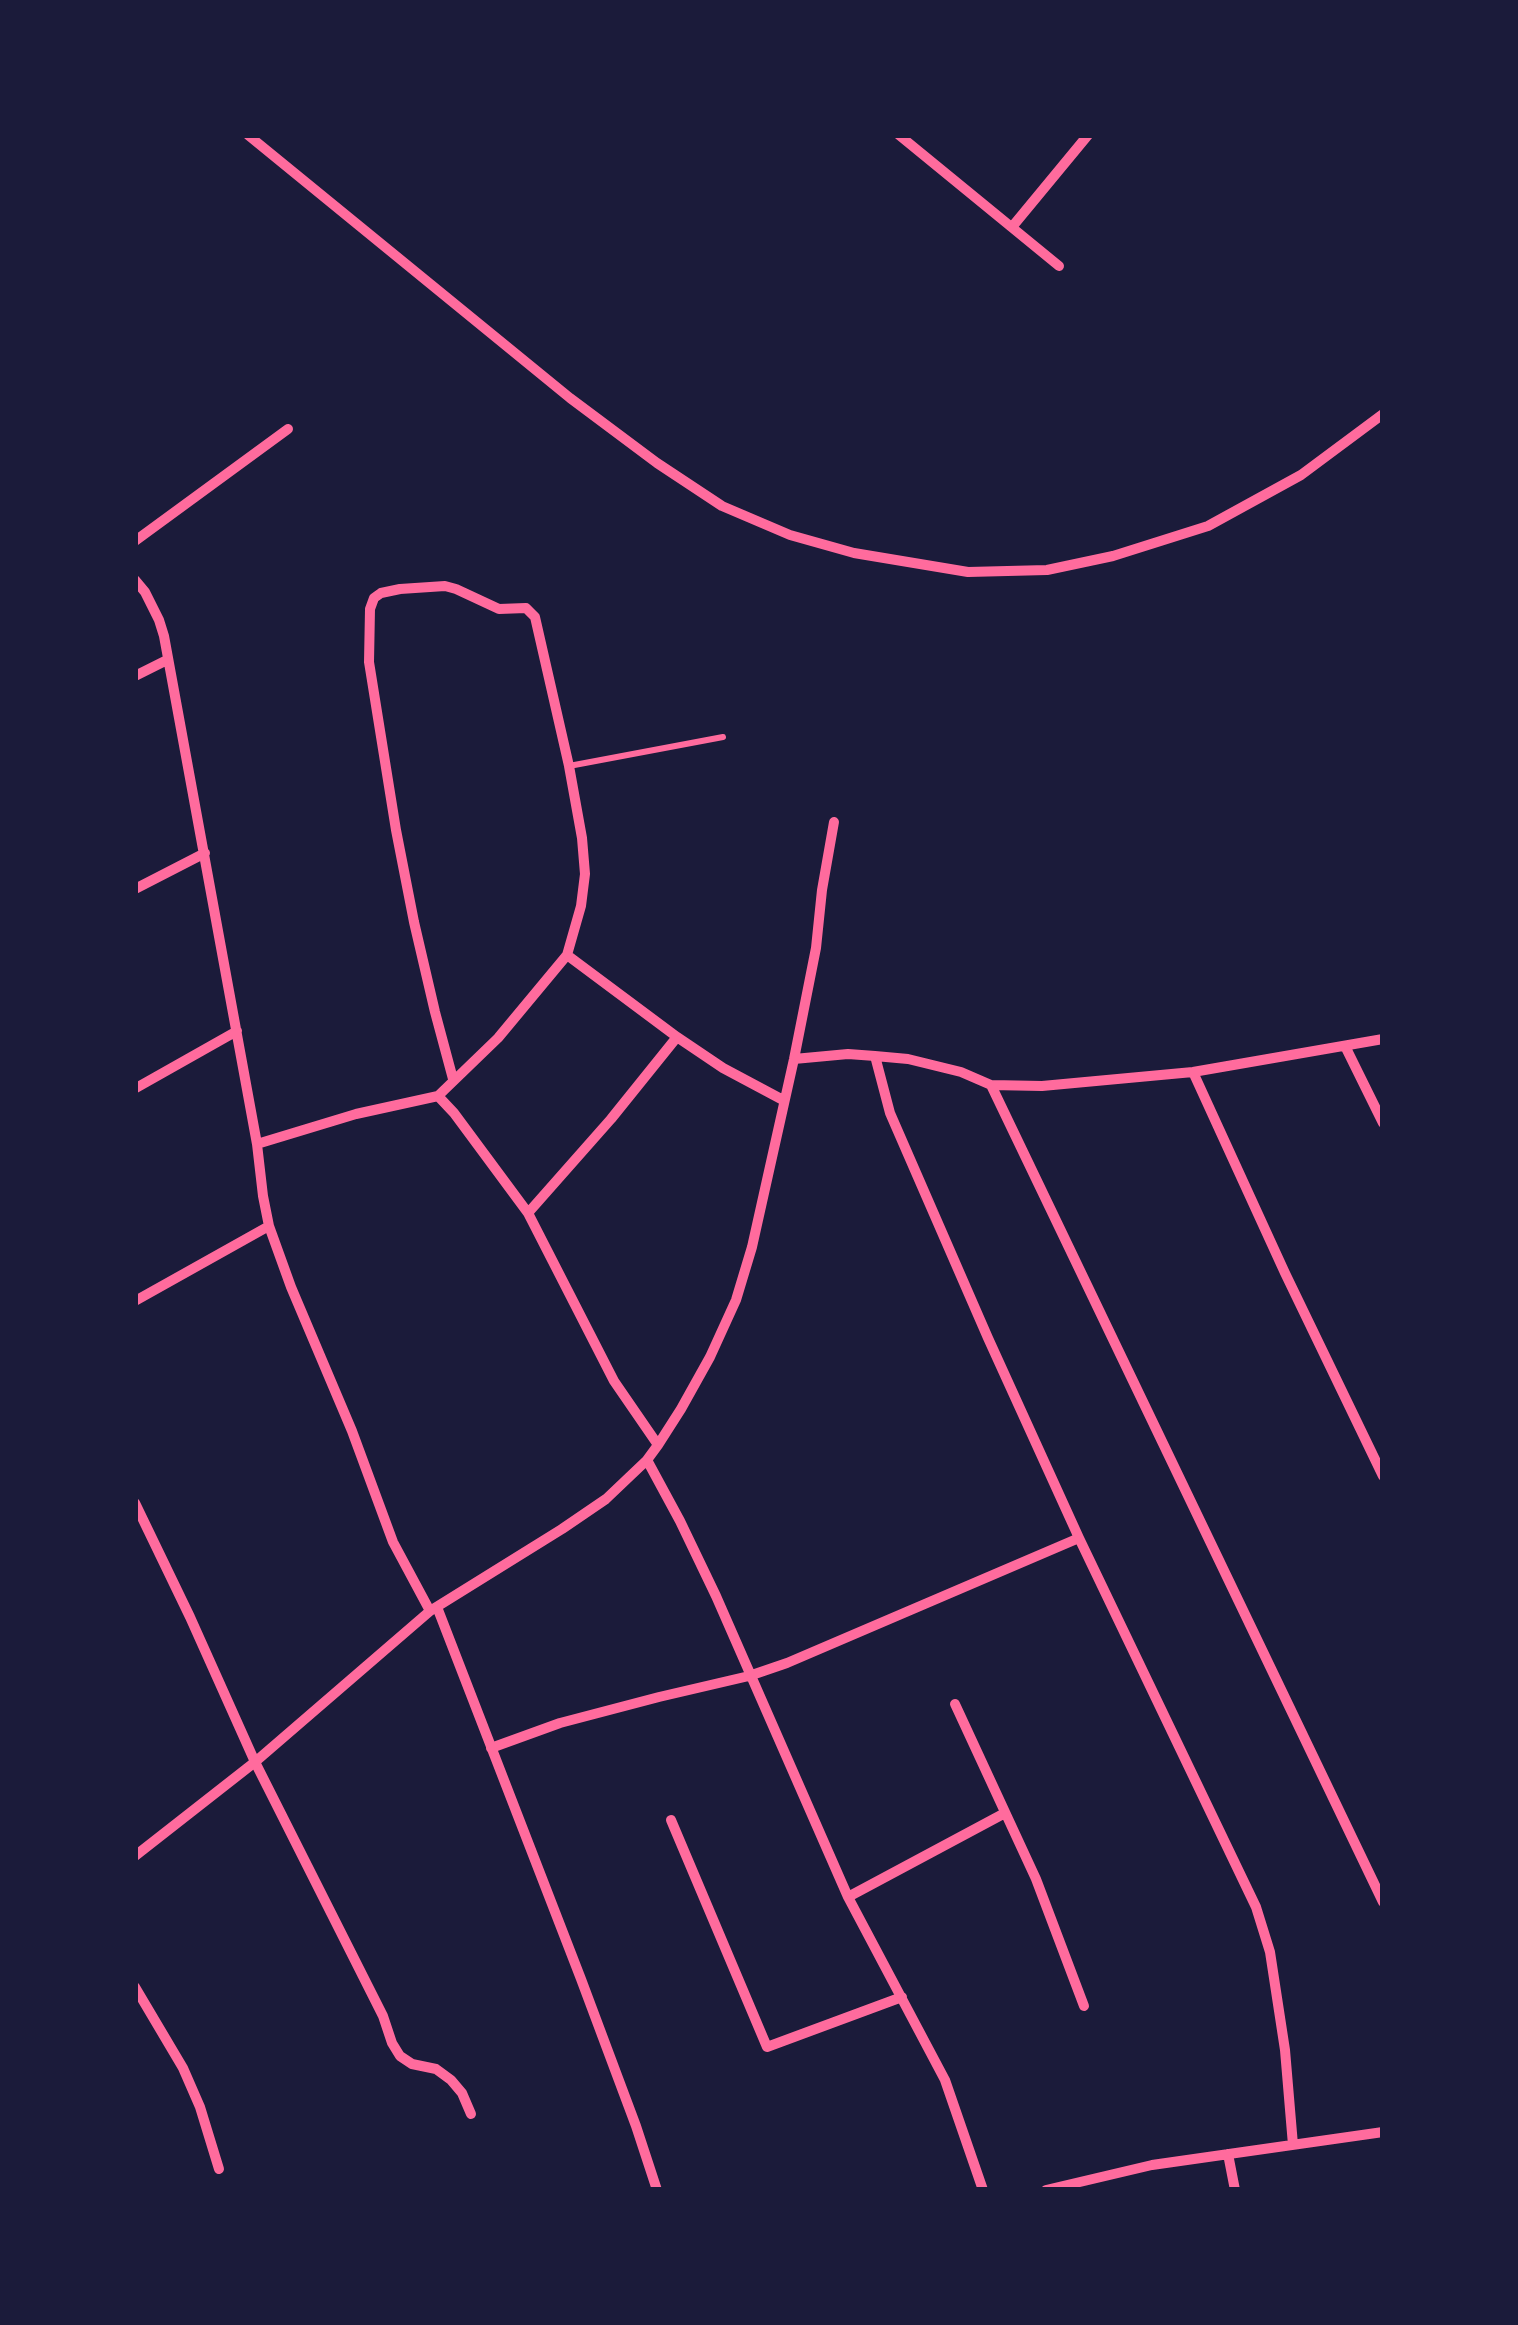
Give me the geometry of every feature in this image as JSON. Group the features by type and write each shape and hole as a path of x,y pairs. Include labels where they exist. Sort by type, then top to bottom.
{"street":[{"path":"248,135 570,398 657,464 722,506 790,535 854,553 968,572 1047,570 1113,556 1208,526 1301,476 1383,414"},
{"path":"899,135 1060,266"},
{"path":"1012,227 1088,135"},
{"path":"135,541 288,428"},
{"path":"135,580 159,620 205,853 270,1226 394,1542 433,1609 491,1748 657,2190"},
{"path":"258,1144 356,1114 438,1096 498,1038 567,955 581,906 585,874 582,838 535,617 526,608 499,610 444,586 400,589 374,598 370,609 369,662 414,922 453,1079"},
{"path":"135,676 167,660"},
{"path":"135,1856 255,1762 433,1609 606,1498 658,1444 710,1358 736,1300 752,1247 816,948 834,822"},
{"path":"135,889 205,853"},
{"path":"567,955 676,1038 784,1100"},
{"path":"136,1088 237,1030"},
{"path":"528,1213 676,1038"},
{"path":"794,1059 875,1056 961,1072 991,1086 1042,1086 1193,1072 1383,1038"},
{"path":"1345,1046 1383,1123"},
{"path":"875,1056 890,1113 907,1156 1078,1538 1256,1907 1272,1966 1293,2145"},
{"path":"1193,1072 1383,1476"},
{"path":"991,1086 1383,1902"},
{"path":"438,1096 528,1213 614,1381 658,1444"},
{"path":"135,1301 270,1226"},
{"path":"646,1460 716,1596 848,1897 945,2080 983,2190"},
{"path":"135,1503 139,1520 190,1617 255,1762 358,1964 392,2043 400,2056 412,2064 436,2069 451,2080 471,2114"},
{"path":"491,1748 594,1713 749,1676 805,1656 1078,1538"},
{"path":"955,1704 1036,1879 1084,2006"},
{"path":"848,1897 1005,1813"},
{"path":"672,1820 767,2046 902,1997"},
{"path":"135,1986 183,2068 219,2169"},
{"path":"1054,2189 1152,2165 1383,2132"},
{"path":"1228,2154 1235,2190"}],"lane":[{"path":"569,766 723,737"}]}
